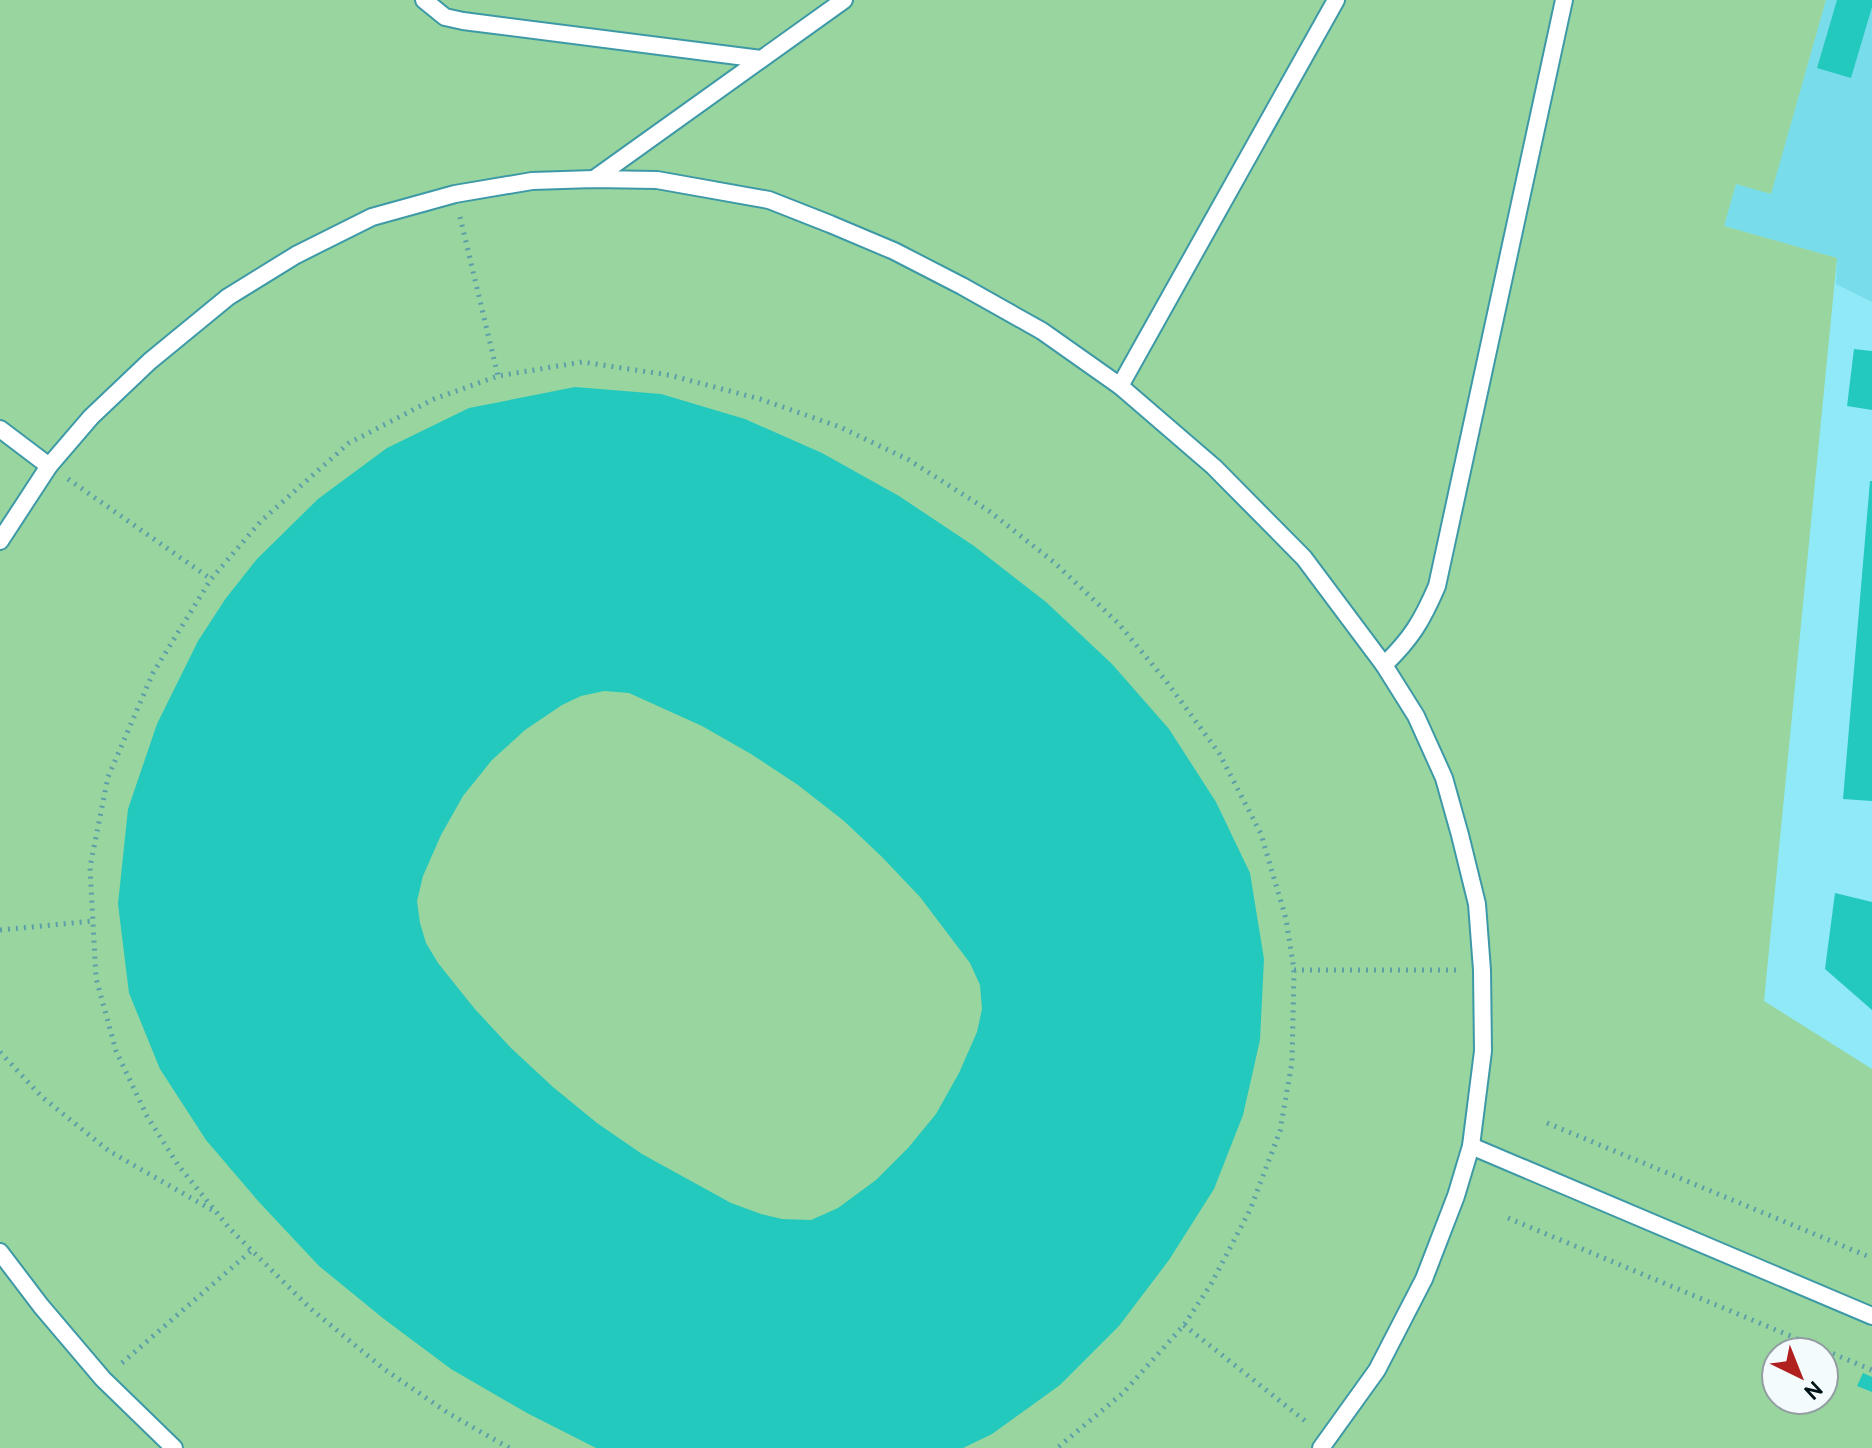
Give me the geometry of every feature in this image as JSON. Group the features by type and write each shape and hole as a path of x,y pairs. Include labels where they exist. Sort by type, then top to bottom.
{"lane":[{"path":"424,0 445,17 463,21 761,59"},
{"path":"594,179 844,0"},
{"path":"1120,386 1336,0"},
{"path":"1384,665 1407,643 1425,616 1437,586 1564,0"},
{"path":"0,541 49,466 91,417 150,361 228,297 296,255 372,217 455,194 532,181 657,180 769,200 894,251 1042,331 1120,386 1214,467 1304,558 1384,665 1416,716 1444,778 1477,904 1483,1051 1471,1146 1456,1196 1424,1279 1377,1370 1325,1444"},
{"path":"0,429 49,466"},
{"path":"1471,1146 1872,1316"},
{"path":"0,1252 103,1379 174,1448"}],"path":[{"path":"455,194 498,376"},
{"path":"509,1448 448,1413 384,1369 311,1309 251,1251 178,1165 147,1116 116,1051 96,978 90,867 108,777 153,673 211,579 261,521 349,443 434,399 498,376 582,362 669,375 760,399 840,427 909,460 989,511 1055,563 1118,623 1219,753 1261,834 1286,919 1294,970 1292,1062 1280,1131 1250,1210 1211,1284 1184,1325 1123,1393 1057,1448"},
{"path":"49,466 211,579"},
{"path":"0,930 93,921"},
{"path":"1294,970 1482,970"},
{"path":"0,1052 42,1097 109,1151 216,1212"},
{"path":"1547,1123 1872,1258"},
{"path":"1508,1218 1872,1370"},
{"path":"103,1379 251,1251"},
{"path":"1184,1325 1325,1444"}],"shaded area":[{"path":"1826,0 1872,0 1872,302 1836,284 1837,258 1724,226 1736,184 1771,193"}],"green space":[{"path":"0,0 1826,0 1771,194 1736,184 1724,226 1837,258 1764,1001 1872,1069 1872,1448 0,1448"}],"building":[{"path":"1837,0 1872,0 1851,78 1817,68"},
{"path":"1854,349 1872,351 1872,410 1847,406"},
{"path":"575,387 661,394 745,419 822,453 899,496 974,546 1046,602 1112,664 1169,729 1216,802 1250,873 1264,959 1260,1040 1243,1115 1214,1189 1169,1260 1119,1326 1060,1385 992,1434 963,1448 596,1448 451,1369 319,1266 206,1140 160,1069 129,993 118,904 128,809 157,724 198,641 257,559 318,499 387,448 469,408","holes":["604,691 629,693 702,726 751,754 844,821 920,897 970,963 980,985 982,1009 977,1032 936,1114 876,1180 838,1208 811,1220 782,1219 731,1203 642,1154 597,1123 511,1048 474,1008 426,943 417,901 423,876 463,796 492,760 525,730 562,705 581,696"]},
{"path":"1872,481 1872,801 1843,799"},
{"path":"1835,893 1872,902 1872,1010 1825,969"},
{"path":"1863,1373 1872,1377 1872,1392 1857,1386"}]}
